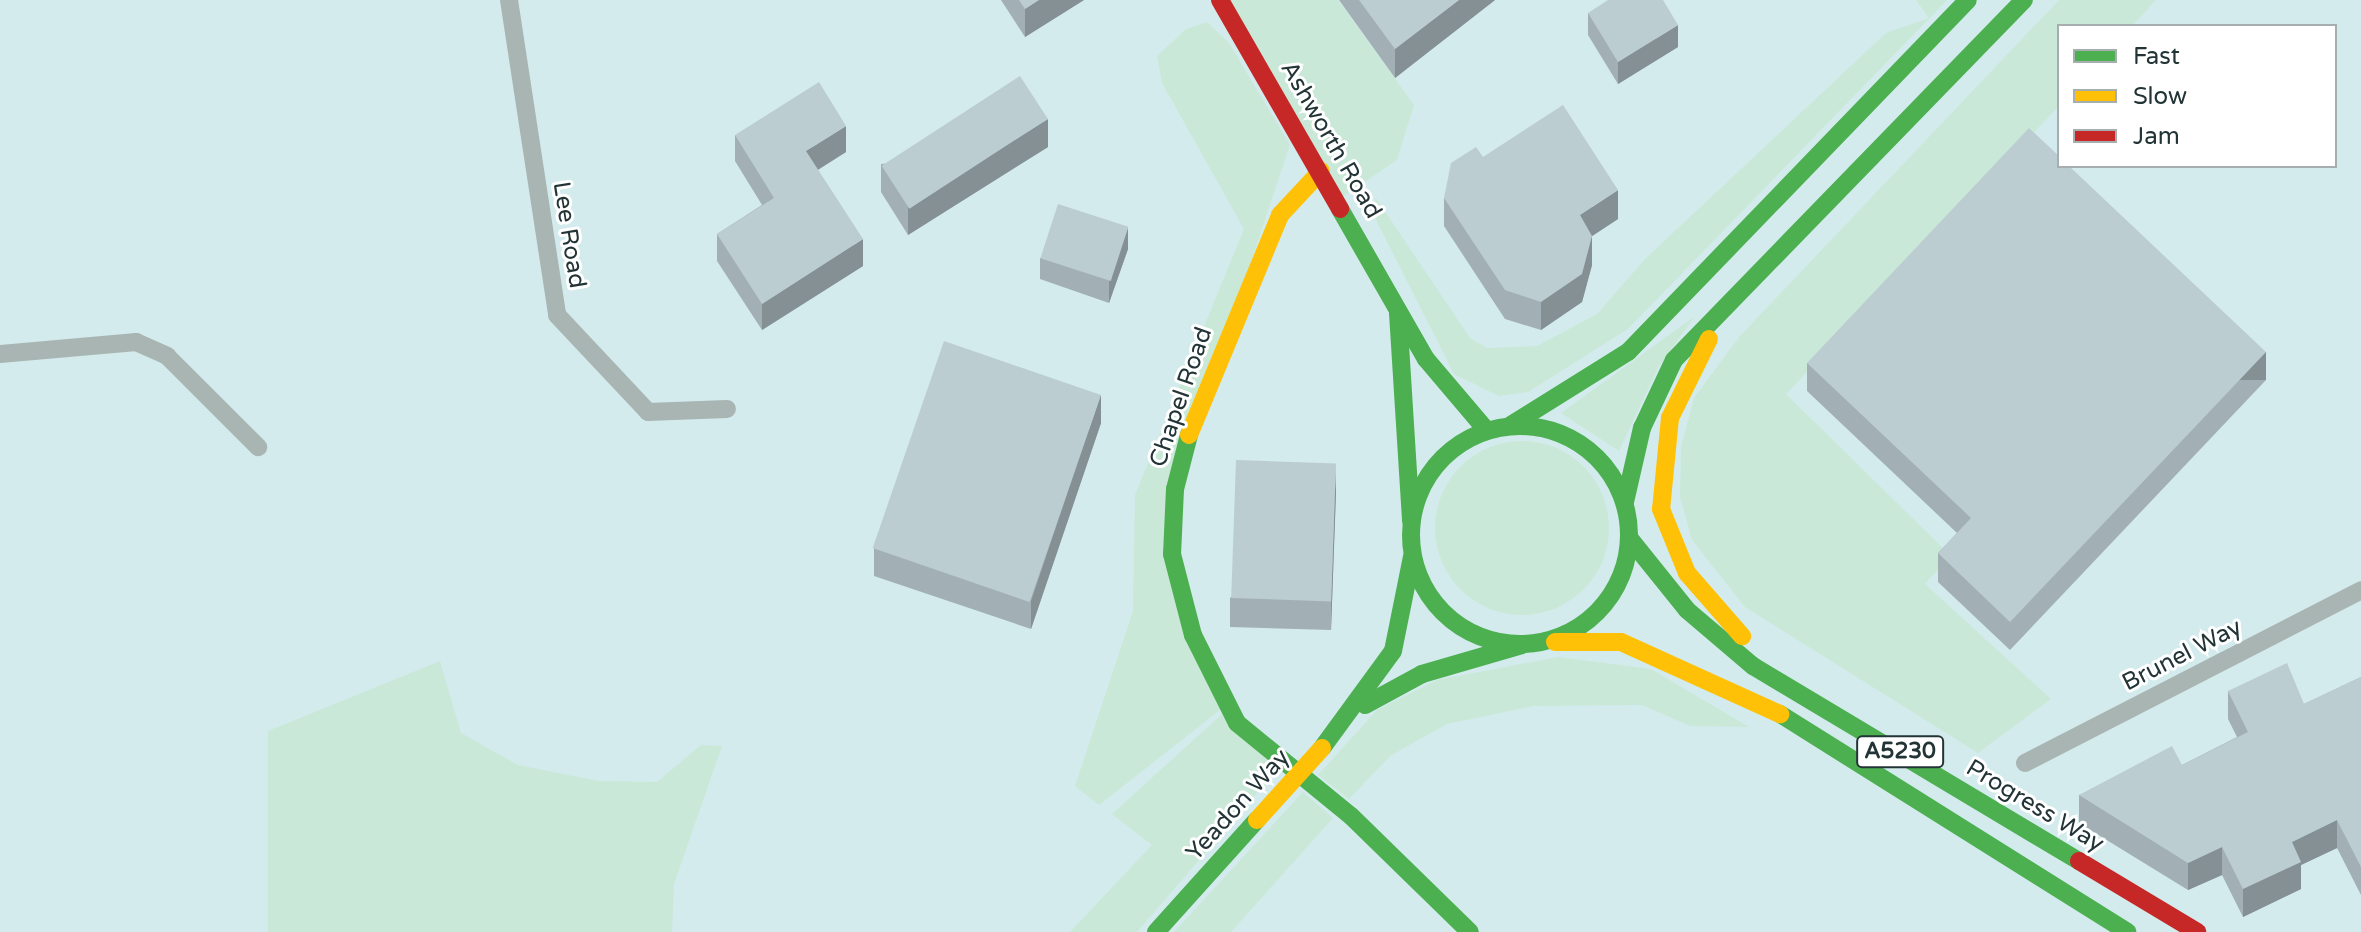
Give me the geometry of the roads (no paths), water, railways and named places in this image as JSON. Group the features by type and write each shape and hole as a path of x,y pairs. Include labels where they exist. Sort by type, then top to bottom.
{"main road":[{"name":"Ashworth Road","path":"1220,0 1321,171 1426,359 1487,431"},
{"name":"A5230","path":"1968,0 1628,352 1511,425 1487,431 1433,467 1411,521 1412,557 1426,592 1451,621 1485,639 1522,645 1621,642 1772,709 2127,932"},
{"name":"A5230","path":"1625,502 1642,428 1674,360 1723,314 2024,0"},
{"name":"Chapel Road","path":"1321,171 1280,215 1188,437 1175,489 1172,554 1193,635 1237,723 1351,816 1470,932"},
{"name":"Ashworth Road","path":"1397,305 1411,521"},
{"name":"A5230","path":"1723,314 1670,418 1661,509 1687,573 1790,686"},
{"name":"A5230","path":"1511,425 1548,428 1582,443 1609,469 1625,502 1630,539 1623,575 1604,606 1577,629 1543,642"},
{"name":"Progress Way","path":"1630,539 1687,610 1753,666 2197,932"},
{"name":"Yeadon Way","path":"1156,932 1356,711 1403,625 1412,557"},
{"name":"Yeadon Way","path":"1356,711 1422,674 1522,645"}],"street":[{"name":"Lee Road","path":"509,0 557,315 648,412 727,409"},
{"path":"0,354 136,342 167,356 258,447"},
{"name":"Brunel Way","path":"2025,763 2361,590"}]}
